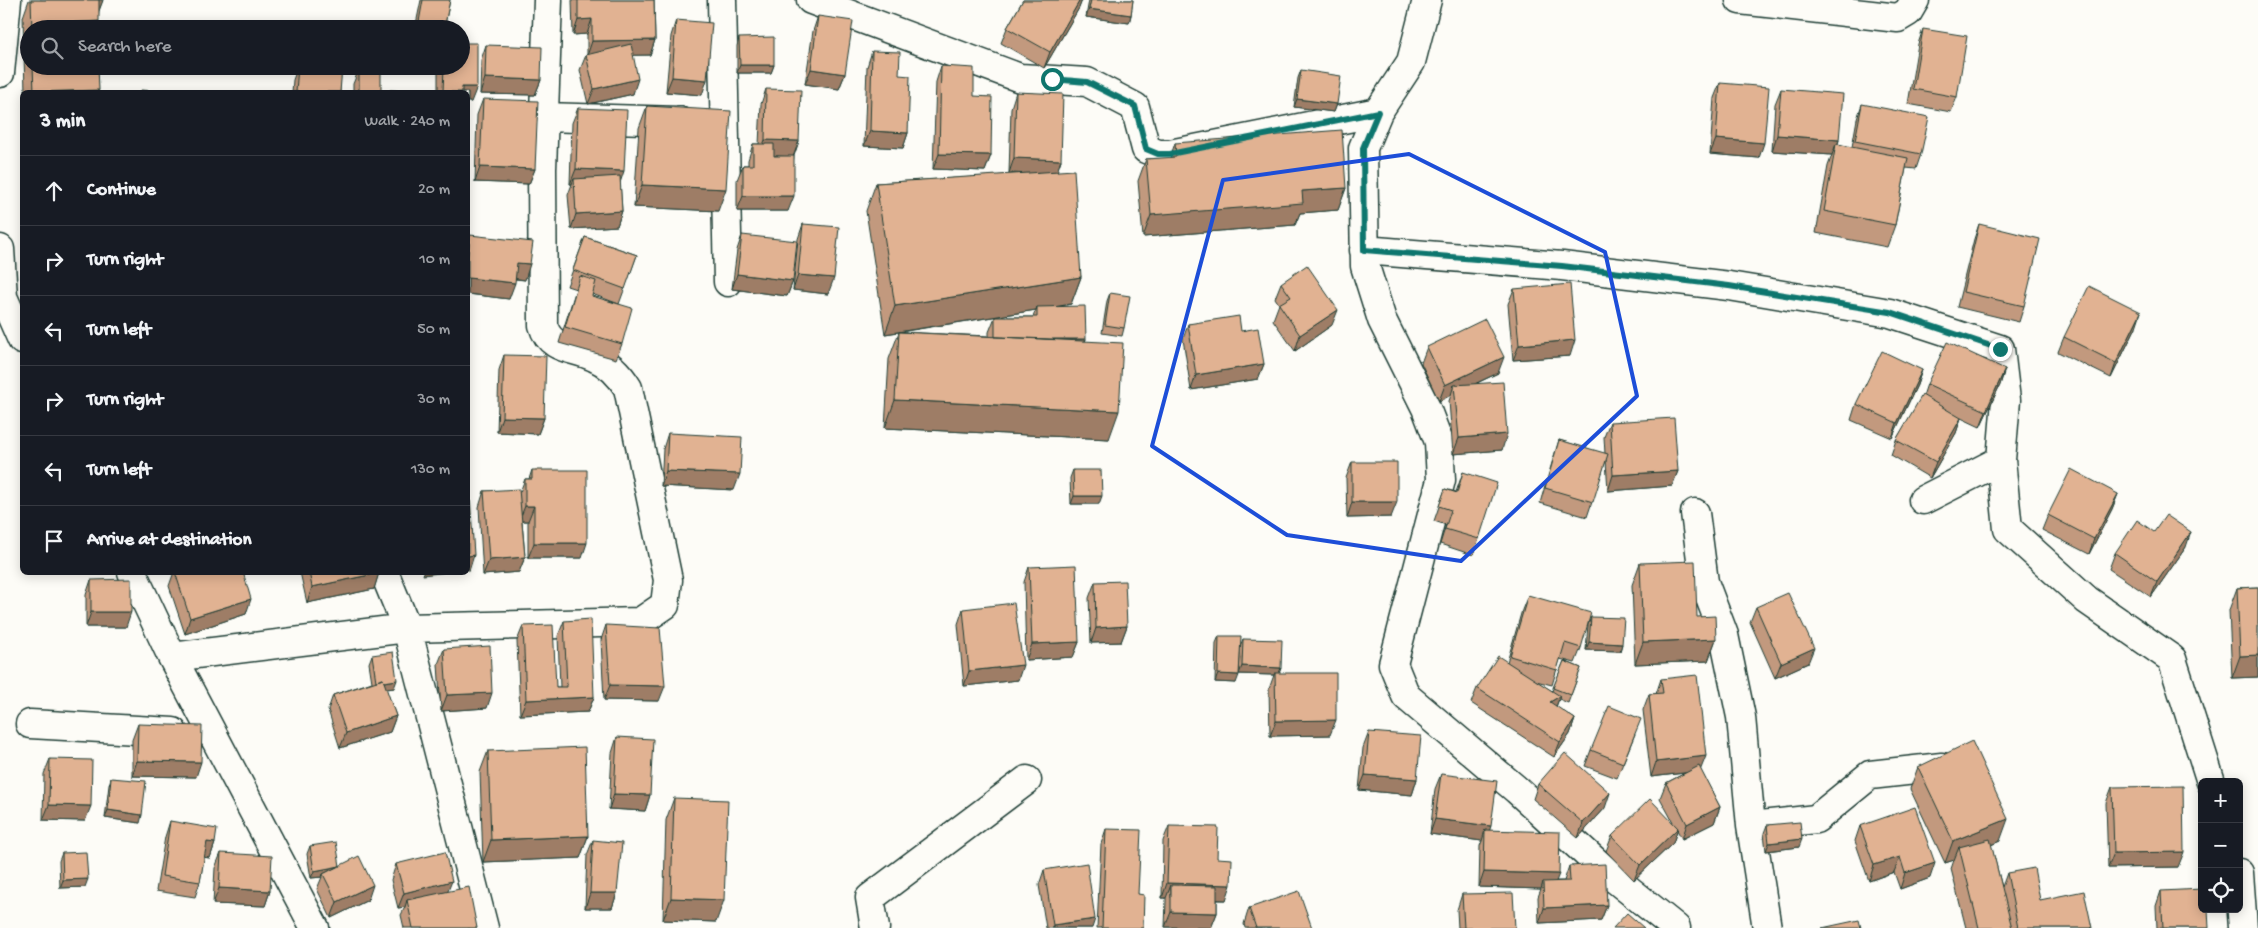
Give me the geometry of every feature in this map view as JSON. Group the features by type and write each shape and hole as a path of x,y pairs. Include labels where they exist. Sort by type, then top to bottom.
{"street":[{"path":"0,73 7,0"},
{"path":"172,657 407,628 640,622 665,605 668,580 628,388 606,364 592,356 557,345 545,332 542,170 548,0"},
{"path":"722,0 728,282"},
{"path":"811,0 1020,78 1087,82 1135,106 1146,149 1158,154 1170,154 1378,112"},
{"path":"1427,0 1411,62 1378,112 1363,148 1365,266 1382,320 1426,408 1439,442 1441,480 1393,664 1406,696 1510,784 1609,874 1676,928"},
{"path":"1740,0 1898,18 1908,12 1915,0"},
{"path":"544,117 679,120"},
{"path":"0,250 2,297 20,336"},
{"path":"1364,250 1562,266 1729,286 1890,312 2000,349 2006,400 2001,460 2008,529 2086,600 2172,659 2209,778"},
{"path":"1923,500 2001,460"},
{"path":"1695,513 1704,582 1724,635 1741,716 1751,826 1767,928"},
{"path":"133,575 172,657 315,928"},
{"path":"385,575 407,628 484,928"},
{"path":"30,724 212,734"},
{"path":"1751,826 1816,819 1870,775 1942,767"},
{"path":"876,928 870,898 1027,780"},
{"path":"2242,913 2243,928"}],"highlighted area":[{"path":"1409,154 1605,252 1637,396 1461,561 1287,535 1152,446 1223,180"}],"building":[{"path":"31,0 99,0 99,20 32,20"},
{"path":"423,0 450,0 446,20 419,20"},
{"path":"578,0 654,0 655,40 592,41 592,19 578,20"},
{"path":"1023,0 1080,0 1050,52 1007,28"},
{"path":"1091,0 1133,0 1131,15 1089,9"},
{"path":"818,16 853,21 845,74 811,69"},
{"path":"676,20 712,23 707,80 672,77"},
{"path":"1923,29 1967,36 1957,97 1913,89"},
{"path":"774,37 774,65 740,65 739,38"},
{"path":"470,43 477,43 477,87 462,87 462,90 443,90 444,75 470,75"},
{"path":"631,44 638,79 594,89 586,55"},
{"path":"486,45 542,47 541,80 485,78"},
{"path":"872,51 900,52 899,75 910,76 908,133 870,131"},
{"path":"941,66 974,68 974,96 992,97 991,155 939,154"},
{"path":"1301,70 1341,76 1337,104 1297,99"},
{"path":"33,75 98,75 99,90 34,90"},
{"path":"297,75 341,75 340,90 296,90"},
{"path":"359,75 381,75 381,90 359,90"},
{"path":"1720,83 1769,87 1764,143 1716,139"},
{"path":"766,89 801,90 799,141 765,140"},
{"path":"1781,89 1843,94 1839,140 1777,135"},
{"path":"1016,92 1063,94 1061,160 1014,158"},
{"path":"483,99 538,101 535,169 480,167"},
{"path":"1862,104 1929,117 1921,154 1855,141"},
{"path":"647,106 731,111 726,189 642,185"},
{"path":"578,108 627,110 624,171 576,169"},
{"path":"1342,130 1346,188 1302,191 1303,203 1151,215 1146,159 1176,157 1175,143"},
{"path":"753,144 774,144 774,156 794,156 794,196 743,196 743,165 753,165"},
{"path":"1836,144 1908,158 1895,225 1824,211"},
{"path":"1074,170 1081,277 895,306 876,183"},
{"path":"620,176 622,211 576,214 574,179"},
{"path":"803,224 839,227 834,278 798,275"},
{"path":"1979,224 2040,239 2024,306 1963,292"},
{"path":"470,235 533,242 530,264 517,263 515,283 470,278"},
{"path":"742,235 797,241 793,281 737,274"},
{"path":"585,237 637,255 625,289 573,270"},
{"path":"1307,265 1338,310 1300,335 1279,304 1291,297 1281,283"},
{"path":"580,276 596,281 592,296 632,308 622,344 565,327"},
{"path":"1570,284 1575,340 1519,345 1514,289"},
{"path":"2089,286 2141,312 2116,363 2064,337"},
{"path":"1110,293 1130,296 1124,328 1105,325"},
{"path":"1085,306 1086,339 995,337 995,317 1037,317 1037,307"},
{"path":"1239,316 1241,331 1258,328 1264,364 1196,375 1188,324"},
{"path":"1485,319 1504,357 1445,385 1427,347"},
{"path":"899,332 1123,343 1119,411 895,400"},
{"path":"1947,342 2005,369 1986,411 1927,384"},
{"path":"1882,351 1922,370 1897,423 1856,404"},
{"path":"504,355 546,356 544,418 502,417"},
{"path":"1503,382 1507,434 1459,438 1454,385"},
{"path":"1922,395 1961,418 1936,462 1896,440"},
{"path":"1674,418 1678,471 1613,475 1610,422"},
{"path":"668,433 742,437 740,474 666,471"},
{"path":"1559,440 1608,454 1593,502 1545,488"},
{"path":"1352,462 1397,462 1397,502 1352,502"},
{"path":"2071,469 2118,494 2094,539 2048,515"},
{"path":"532,470 587,470 587,543 534,543 534,506 525,506 525,479 532,479"},
{"path":"1073,470 1101,470 1102,496 1074,496"},
{"path":"1463,472 1497,483 1479,539 1445,529 1451,510 1439,506 1445,489 1457,493"},
{"path":"519,489 525,557 489,560 484,491"},
{"path":"470,494 474,555 470,556"},
{"path":"2166,515 2191,532 2157,582 2115,553 2137,520 2154,532"},
{"path":"1695,561 1697,617 1715,616 1716,639 1643,642 1640,563"},
{"path":"1076,565 1079,642 1032,644 1029,567"},
{"path":"176,575 244,575 251,599 190,618"},
{"path":"310,575 369,575 312,587"},
{"path":"131,579 131,612 91,612 91,580"},
{"path":"1125,581 1127,626 1096,628 1095,582"},
{"path":"2258,587 2258,655 2240,656 2237,588"},
{"path":"1788,593 1814,648 1781,663 1756,607"},
{"path":"1528,595 1591,613 1581,648 1565,643 1557,670 1510,656"},
{"path":"1014,603 1023,665 969,671 963,609"},
{"path":"1591,617 1624,618 1622,644 1589,642"},
{"path":"591,619 594,697 526,700 523,626 553,625 556,687 567,687 564,621"},
{"path":"606,625 660,628 665,686 610,685"},
{"path":"1219,636 1241,636 1239,675 1218,674"},
{"path":"1243,639 1282,640 1281,668 1242,666"},
{"path":"490,646 492,693 447,695 444,649"},
{"path":"393,652 397,680 384,682 383,679 376,681 372,655"},
{"path":"1498,656 1560,696 1550,702 1575,719 1560,742 1477,688"},
{"path":"1564,661 1581,668 1571,695 1553,688"},
{"path":"1275,673 1336,673 1336,720 1276,721"},
{"path":"1697,675 1706,756 1656,762 1649,694 1663,693 1661,679"},
{"path":"383,679 396,716 346,733 333,695"},
{"path":"1609,706 1641,719 1623,763 1591,750"},
{"path":"138,724 202,726 201,762 137,761"},
{"path":"1369,732 1421,736 1417,779 1365,775"},
{"path":"617,737 653,739 650,795 614,794"},
{"path":"1972,741 2008,819 1953,841 1918,767"},
{"path":"585,747 588,836 491,840 488,751"},
{"path":"1565,753 1610,793 1583,823 1538,784"},
{"path":"50,759 92,760 91,806 49,805"},
{"path":"1699,766 1720,807 1687,824 1666,783"},
{"path":"1441,774 1497,781 1491,826 1435,819"},
{"path":"111,778 146,781 142,815 108,810"},
{"path":"2183,786 2184,852 2114,853 2112,787"},
{"path":"674,798 728,800 724,900 671,898"},
{"path":"1650,799 1678,828 1640,865 1612,836"},
{"path":"1915,807 1935,863 1905,873 1900,857 1874,865 1860,826"},
{"path":"170,821 217,829 215,843 207,842 200,882 162,876"},
{"path":"1800,822 1802,839 1769,843 1767,825"},
{"path":"1169,826 1218,827 1217,858 1232,859 1231,885 1167,883"},
{"path":"1106,829 1141,830 1138,894 1144,895 1143,928 1102,928"},
{"path":"1485,830 1560,832 1559,874 1484,872"},
{"path":"1990,839 2012,928 1979,928 1959,847"},
{"path":"593,840 622,843 617,893 590,893"},
{"path":"336,842 340,866 314,871 310,846"},
{"path":"86,852 88,879 63,880 62,853"},
{"path":"445,852 452,881 404,893 396,864"},
{"path":"221,853 272,856 270,891 219,888"},
{"path":"359,856 373,885 337,902 323,874"},
{"path":"1087,863 1095,919 1053,925 1044,870"},
{"path":"1605,864 1607,905 1544,908 1543,882 1570,881 1569,866"},
{"path":"2034,868 2040,900 2084,891 2092,928 2018,928 2007,873"},
{"path":"1171,885 1217,886 1217,913 1171,912"},
{"path":"469,887 477,928 413,928 407,900"},
{"path":"2198,889 2198,913 2208,913 2209,928 2163,928 2161,891"},
{"path":"1299,891 1312,928 1256,928 1249,908"},
{"path":"1513,893 1515,928 1464,928 1462,894"},
{"path":"1627,913 1644,928 1613,928"},
{"path":"1859,920 1861,928 1822,928"}],"route":[{"path":"1052,79 1087,82 1135,106 1146,149 1158,154 1170,154 1378,112 1363,148 1364,250 1562,266 1729,286 1890,312 2000,349"}]}
